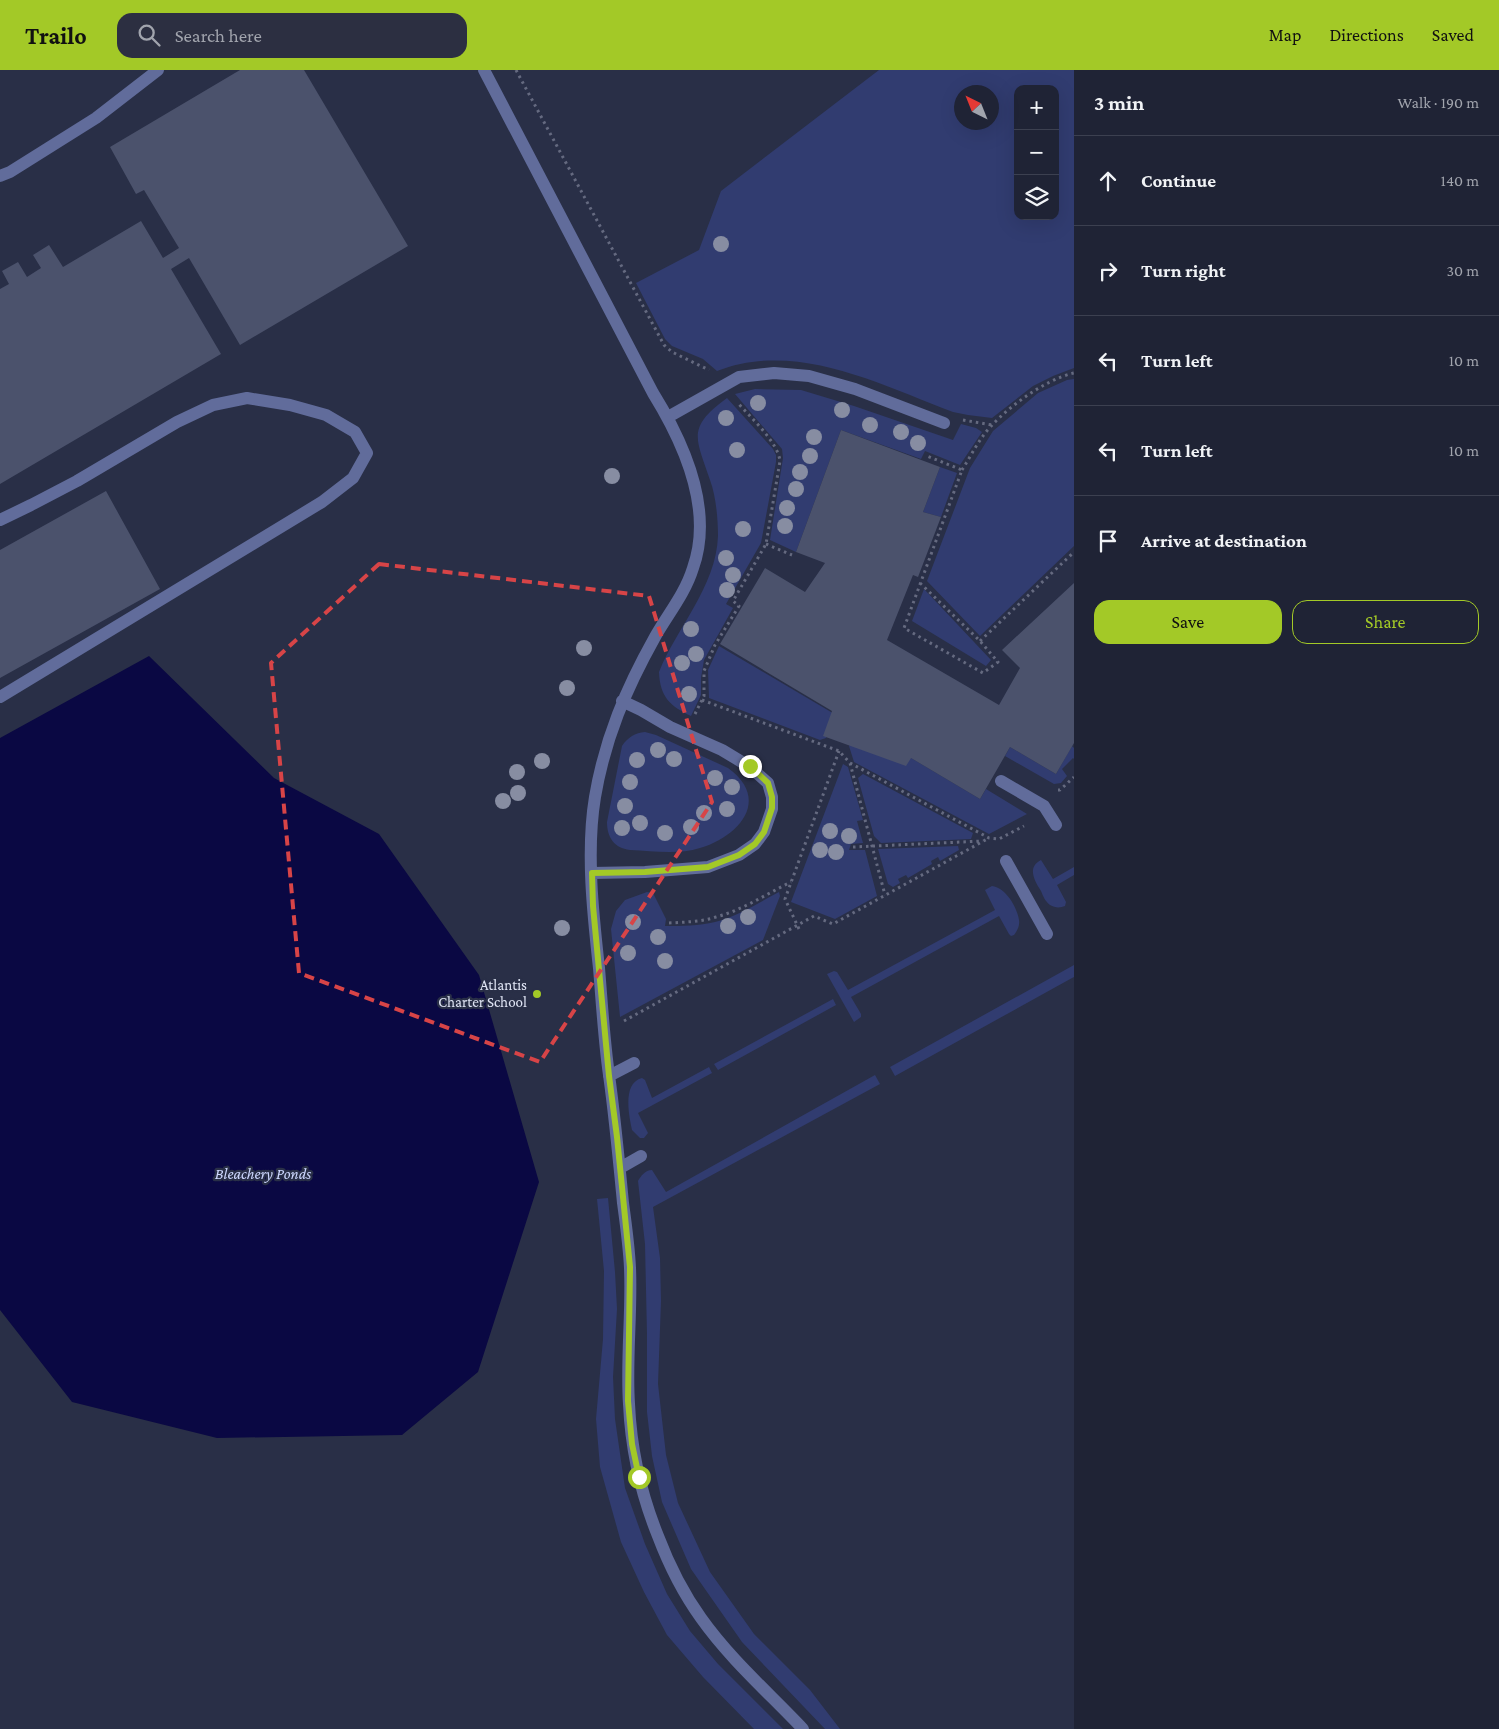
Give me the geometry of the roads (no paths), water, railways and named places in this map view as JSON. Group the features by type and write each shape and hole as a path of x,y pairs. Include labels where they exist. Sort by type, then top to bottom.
{"lane":[{"path":"0,176 10,172 96,118 158,70"},
{"path":"484,70 653,393 668,417 690,470 696,493 699,517 699,544 694,566 684,589 657,634 622,701 600,765 590,843 593,906 609,1076 630,1267 628,1401 632,1444 639,1477 654,1527 681,1586 702,1620 729,1652 803,1729"},
{"path":"668,417 739,377 774,373 809,376 855,389 944,423"},
{"path":"0,520 31,506 77,481 177,422 212,405 247,398 290,405 326,415 355,432 367,453 353,478 322,502 0,697"},
{"path":"592,873 645,872 708,867 739,855 755,844 764,832 772,808 772,797 768,783 750,766 722,750 670,727 622,701"},
{"path":"1001,781 1044,806 1056,825"},
{"path":"1006,861 1047,934"},
{"path":"609,1076 634,1063"},
{"path":"620,1168 641,1156"}],"water":[{"name":"Bleachery Ponds","path":"149,656 274,778 379,834 479,975 539,1182 478,1372 402,1435 217,1438 72,1402 0,1310 0,738"}],"place":[{"name":"Atlantis Charter School","path":"537,994"}]}
